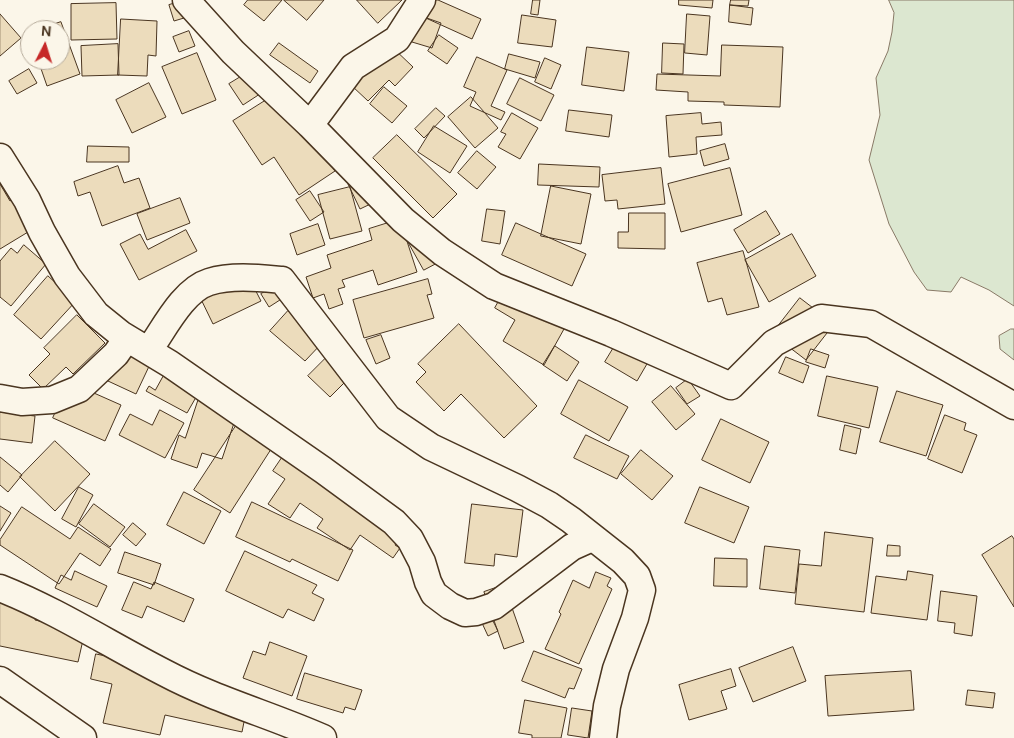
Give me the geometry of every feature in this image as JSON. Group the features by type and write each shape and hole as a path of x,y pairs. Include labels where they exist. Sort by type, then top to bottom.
{"street":[{"path":"186,0 233,52 310,125 403,220 442,252 494,286 612,333 731,386 774,343 821,318 871,324 1014,406"},
{"path":"310,125 353,67 397,39 422,0"},
{"path":"0,157 27,200 42,232 67,276 96,314 324,470 394,522 410,539 422,562 434,594 450,606 465,613 476,612 494,606 572,547 592,538"},
{"path":"0,398 22,402 52,400 79,388 116,354 138,344 194,291 208,282 226,278 282,280 388,418 431,447 549,505 623,561 637,576 642,590 635,618 616,669 607,706 603,738"},
{"path":"0,588 51,610 164,673 198,689 288,722 323,738"},
{"path":"0,680 83,738"}],"green space":[{"path":"889,0 1014,0 1014,306 989,290 961,277 951,292 927,290 914,272 889,224 869,160 880,115 876,78 888,51 892,32 894,13"},
{"path":"1014,329 1014,360 1000,349 999,336"}],"building":[{"path":"186,0 194,15 174,21 169,5"},
{"path":"248,0 282,0 264,21 244,5"},
{"path":"284,0 324,0 307,20"},
{"path":"357,0 402,0 378,23"},
{"path":"424,0 438,0 481,19 472,39 417,14"},
{"path":"533,0 540,0 538,15 531,14"},
{"path":"679,0 713,0 712,8 679,5"},
{"path":"731,0 749,0 748,6 730,5"},
{"path":"116,3 117,39 71,40 71,4"},
{"path":"730,5 753,8 751,25 729,22"},
{"path":"0,14 20,39 0,56"},
{"path":"687,14 710,16 707,55 685,53"},
{"path":"522,15 556,20 552,47 518,43"},
{"path":"421,16 441,23 432,48 412,42"},
{"path":"121,19 157,21 156,56 148,55 147,76 118,75"},
{"path":"189,31 195,46 179,52 173,37"},
{"path":"439,35 458,48 447,64 428,51"},
{"path":"279,43 318,71 310,83 270,55"},
{"path":"663,43 684,44 683,74 662,73"},
{"path":"118,44 119,75 82,76 81,46"},
{"path":"722,45 783,47 780,107 724,105 724,102 688,101 688,92 656,90 657,74 720,76"},
{"path":"391,46 413,67 395,86 389,80 368,101 352,86"},
{"path":"70,47 80,74 47,86 41,70 70,70"},
{"path":"587,47 629,52 624,91 582,85"},
{"path":"197,53 216,100 182,114 162,67"},
{"path":"509,54 540,62 535,78 505,69"},
{"path":"477,57 507,70 491,106 505,112 501,120 470,106 476,92 464,87"},
{"path":"545,58 561,65 551,89 535,82"},
{"path":"30,70 37,83 17,94 9,81"},
{"path":"252,70 266,90 243,105 229,84"},
{"path":"520,78 554,95 541,121 507,104"},
{"path":"149,83 166,117 132,133 116,100"},
{"path":"384,87 407,106 392,123 370,104"},
{"path":"276,94 310,132 335,171 299,195 274,157 262,165 233,121"},
{"path":"471,97 498,128 475,148 448,117"},
{"path":"436,108 445,116 424,138 415,129"},
{"path":"569,110 612,115 609,137 566,131"},
{"path":"512,113 538,128 520,159 498,147 506,134 501,132"},
{"path":"701,113 702,124 721,122 722,135 696,137 697,154 669,157 666,116"},
{"path":"434,126 467,146 450,173 418,152"},
{"path":"397,135 457,194 433,218 373,158"},
{"path":"725,144 729,159 704,166 700,151"},
{"path":"88,146 129,147 129,162 87,162"},
{"path":"477,151 496,167 477,189 458,173"},
{"path":"539,164 600,167 599,187 538,185"},
{"path":"118,166 124,183 139,178 150,208 102,226 90,192 78,196 74,182"},
{"path":"661,168 665,204 618,209 617,200 605,201 602,175"},
{"path":"730,168 742,215 681,232 668,184"},
{"path":"371,173 383,198 360,209 348,184"},
{"path":"0,184 10,201 14,198 33,229 0,249"},
{"path":"551,186 591,194 581,244 541,236"},
{"path":"350,187 362,231 330,239 318,195"},
{"path":"310,191 324,212 310,221 296,200"},
{"path":"180,198 190,223 147,240 137,214"},
{"path":"487,209 505,211 500,244 482,241"},
{"path":"766,211 780,234 748,253 734,230"},
{"path":"629,213 665,213 665,249 618,248 618,232 628,232"},
{"path":"404,218 404,232 417,272 378,285 373,270 342,280 345,287 338,289 343,304 329,309 324,294 313,298 306,277 331,268 327,255 372,240 369,229"},
{"path":"516,223 586,254 572,286 502,255"},
{"path":"318,224 325,245 297,255 290,234"},
{"path":"186,230 197,251 139,280 120,244 140,234 148,249"},
{"path":"403,233 441,261 424,270"},
{"path":"792,234 816,276 769,302 745,260"},
{"path":"24,245 46,264 11,306 0,297 0,261 11,248 17,253"},
{"path":"743,251 759,307 727,315 722,298 708,302 697,263"},
{"path":"244,268 261,301 213,324 197,291"},
{"path":"48,276 76,301 41,339 14,315"},
{"path":"428,279 432,294 427,295 434,318 364,338 353,300"},
{"path":"276,286 283,298 269,307 261,294"},
{"path":"503,294 564,329 544,365 503,341 515,320 495,308"},
{"path":"800,298 834,324 806,360 772,334"},
{"path":"288,311 323,342 305,361 270,331"},
{"path":"77,315 105,343 73,374 66,367 43,389 29,375 50,354 44,348"},
{"path":"459,324 537,406 504,438 461,394 444,411 416,382 426,372 418,364"},
{"path":"381,335 390,358 376,364 366,340"},
{"path":"619,339 651,357 637,381 605,362"},
{"path":"111,341 152,360 136,394 95,375"},
{"path":"555,346 579,362 567,381 543,365"},
{"path":"811,349 829,355 825,368 806,362"},
{"path":"327,357 349,378 330,397 308,376"},
{"path":"786,357 809,366 803,383 779,373"},
{"path":"173,359 207,378 187,413 146,391 149,386 155,390"},
{"path":"827,376 878,387 869,428 818,416"},
{"path":"688,379 700,396 687,404 676,388"},
{"path":"579,380 628,407 609,441 561,414"},
{"path":"69,382 121,405 105,441 53,418"},
{"path":"671,386 695,414 676,430 652,402"},
{"path":"897,391 943,405 926,456 880,442"},
{"path":"201,392 240,405 222,459 202,453 197,468 171,459 179,435 185,438"},
{"path":"249,406 284,429 230,513 194,490"},
{"path":"160,410 184,423 165,458 119,435 130,414 152,425"},
{"path":"0,412 35,416 32,443 0,439"},
{"path":"945,415 966,423 964,430 977,435 962,473 928,459"},
{"path":"721,419 769,442 750,483 702,460"},
{"path":"845,425 861,429 856,454 840,450"},
{"path":"586,435 629,456 617,479 574,458"},
{"path":"55,441 90,474 55,511 20,477"},
{"path":"292,443 411,521 395,545 400,548 393,558 360,535 350,550 317,528 323,519 300,503 290,518 268,504 285,479 273,471"},
{"path":"641,450 673,476 652,500 621,474"},
{"path":"0,457 22,475 8,492 0,485"},
{"path":"79,487 93,495 76,527 62,519"},
{"path":"700,487 749,507 734,543 685,523"},
{"path":"184,492 221,511 204,544 167,525"},
{"path":"252,502 353,550 338,581 292,559 290,562 236,537"},
{"path":"94,504 125,527 110,547 79,524"},
{"path":"472,504 523,510 517,557 495,554 494,566 465,563"},
{"path":"0,506 11,513 0,531"},
{"path":"22,507 70,539 78,527 111,549 100,566 80,553 59,584 0,545 0,540"},
{"path":"133,523 146,534 136,546 123,535"},
{"path":"825,532 873,538 864,612 795,604 799,564 821,566"},
{"path":"1012,536 1014,539 1014,607 982,555"},
{"path":"888,545 900,546 900,556 887,556"},
{"path":"765,546 800,550 795,593 760,589"},
{"path":"245,551 317,585 312,593 324,599 314,621 288,609 283,618 226,591"},
{"path":"125,552 161,564 154,585 118,573"},
{"path":"715,558 747,559 747,587 714,586"},
{"path":"75,571 107,586 97,607 55,588 61,575 71,580"},
{"path":"908,571 933,575 927,620 871,613 876,576 906,580"},
{"path":"596,572 611,578 607,586 612,589 579,664 545,649 561,614 559,612 573,580 589,588"},
{"path":"134,582 151,589 154,582 194,599 184,622 147,606 142,618 122,610"},
{"path":"504,585 524,642 504,649 484,592"},
{"path":"941,591 977,596 972,636 954,633 955,623 938,621"},
{"path":"0,593 38,602 35,620 85,631 78,662 0,646"},
{"path":"492,619 498,631 488,636 482,623"},
{"path":"270,642 307,656 292,696 243,678 253,651 265,655"},
{"path":"793,647 806,681 753,702 739,668"},
{"path":"534,651 582,669 574,689 569,688 565,698 522,681"},
{"path":"96,654 198,675 247,707 242,732 165,715 160,735 103,723 112,684 91,679"},
{"path":"731,669 736,686 721,691 727,709 689,720 679,685"},
{"path":"911,671 914,710 828,716 825,676"},
{"path":"305,673 362,690 355,710 345,707 343,713 297,699"},
{"path":"968,690 995,693 993,708 966,705"},
{"path":"525,700 567,708 561,738 532,738 532,735 519,733"},
{"path":"572,708 592,711 588,738 568,735"}]}
